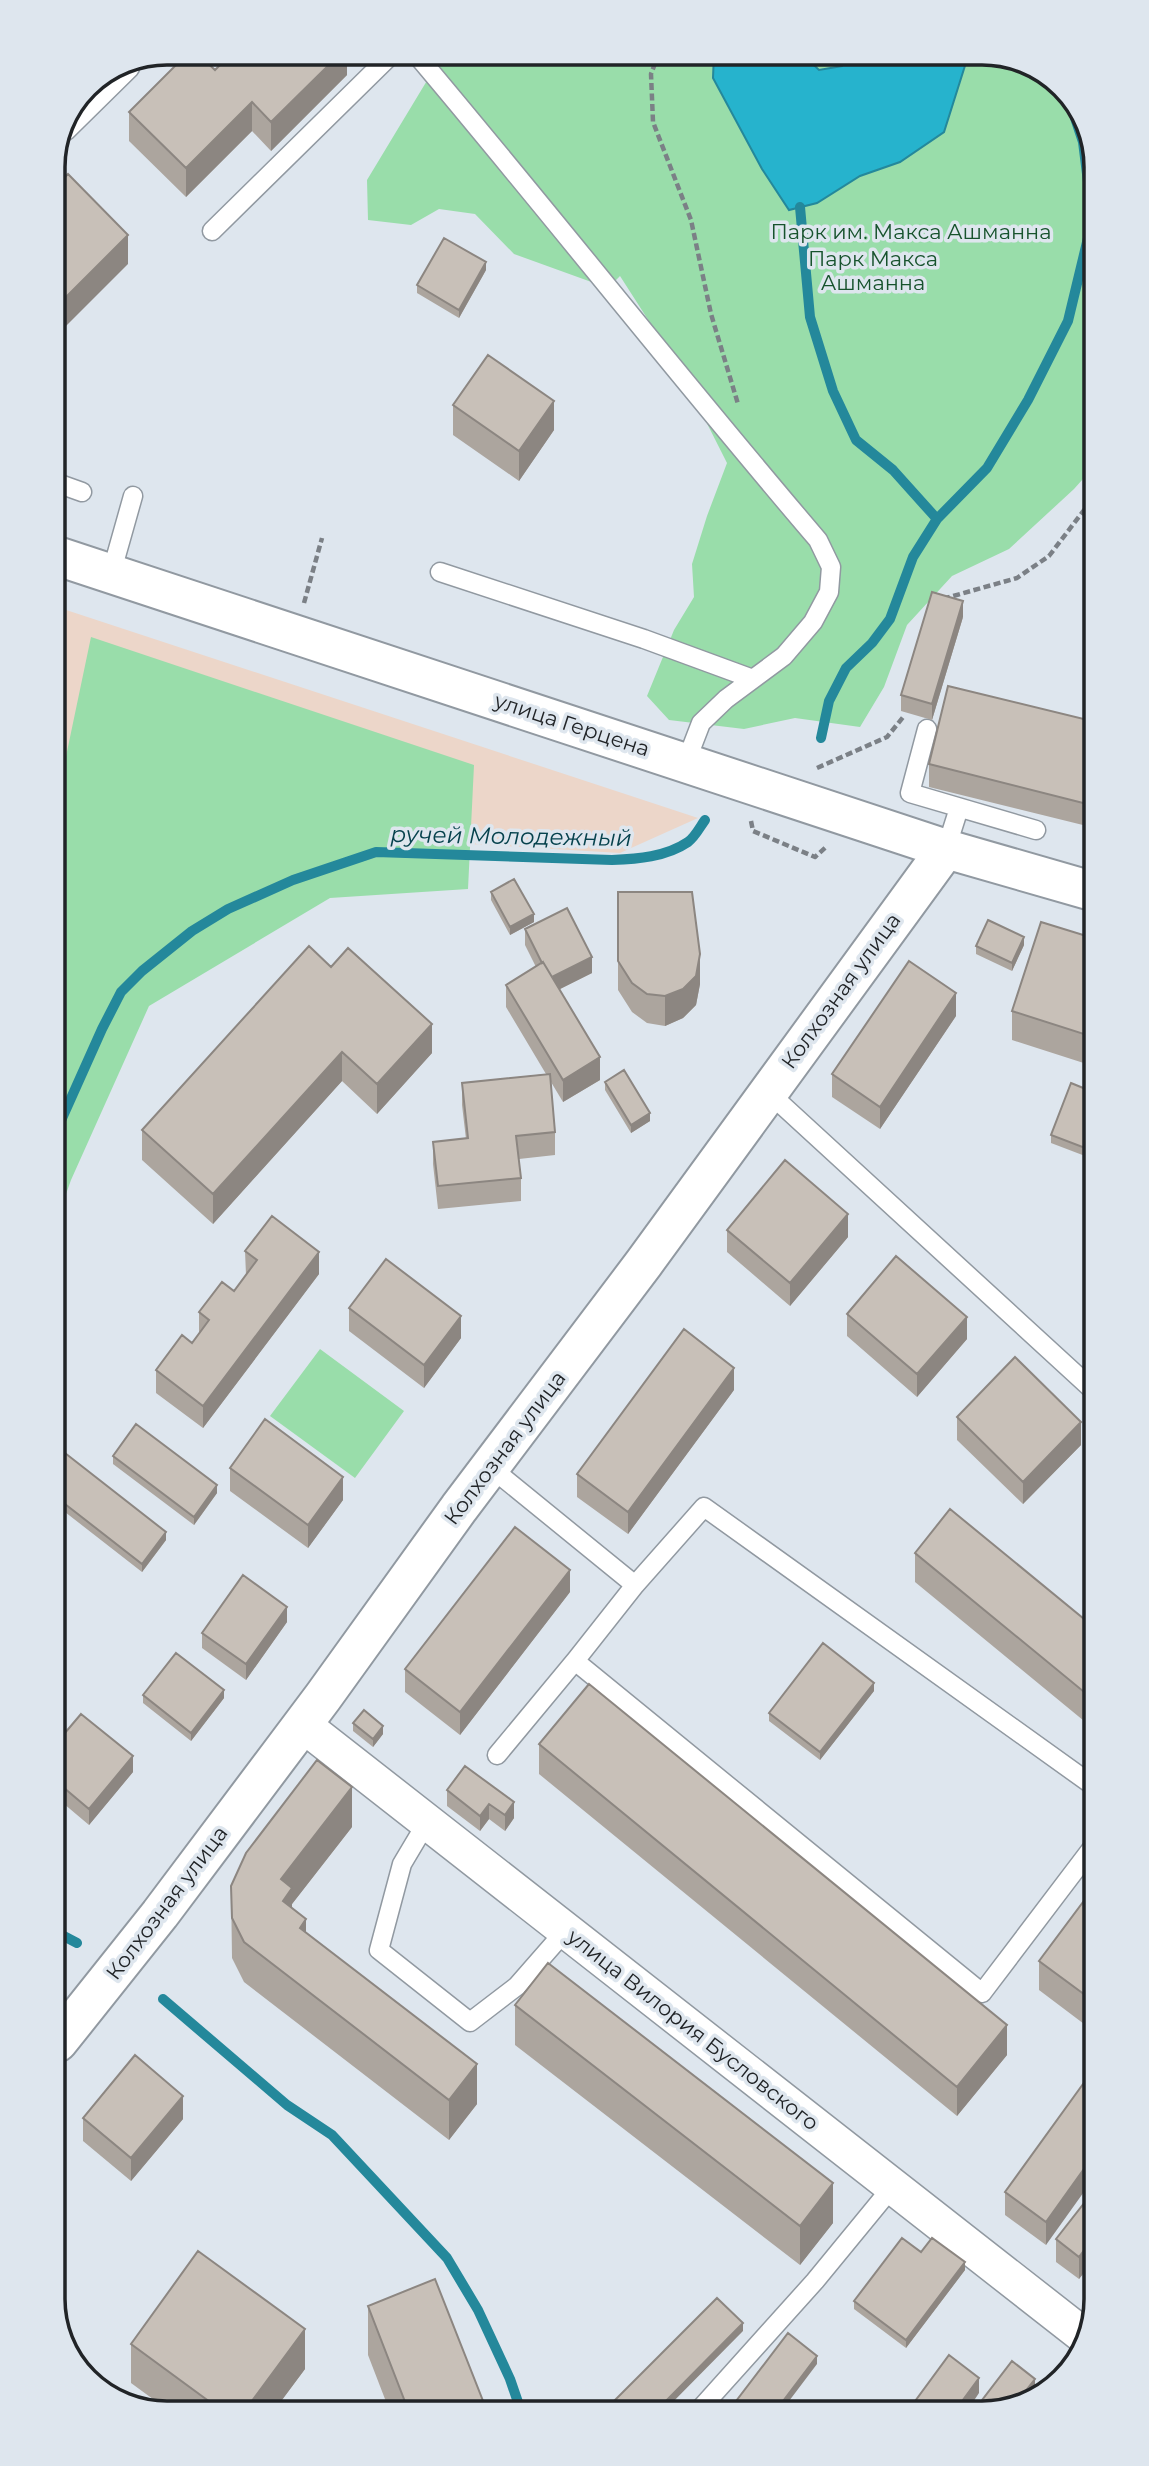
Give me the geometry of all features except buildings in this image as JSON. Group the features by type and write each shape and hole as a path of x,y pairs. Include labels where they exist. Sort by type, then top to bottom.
{"street":[{"name":"улица Герцена","path":"65,559 946,849 1084,888"},
{"name":"Колхозная улица","path":"65,2033 160,1914 302,1724 490,1467 644,1263 946,849"},
{"name":"улица Вилория Бусловского","path":"302,1724 1079,2332"}],"lane":[{"path":"212,231 380,65"},
{"path":"426,65 531,190 661,355 818,540 831,566 829,592 813,622 784,656 726,699 701,723 686,762"},
{"path":"78,119 121,76"},
{"path":"65,486 82,492"},
{"path":"111,574 133,496"},
{"path":"440,572 645,639 753,679"},
{"path":"928,730 910,793 1036,830"},
{"path":"946,849 959,808"},
{"path":"768,1092 1084,1382"},
{"path":"490,1467 635,1585"},
{"path":"497,1755 635,1585 704,1507 1084,1779"},
{"path":"575,1661 982,1993 1084,1859"},
{"path":"427,1822 402,1864 379,1950 470,2022 517,1986 566,1930"},
{"path":"708,2401 815,2281 893,2186"}],"path":[{"path":"654,65 651,74 653,121 691,220 711,314 738,404"},
{"path":"942,611 946,598 1017,578 1049,556 1084,510"},
{"path":"301,614 322,538"},
{"path":"816,768 887,737 908,712"}],"shaded area":[{"path":"65,610 698,818 620,853 369,838 292,857 65,1069"}],"green space":[{"name":"Парк Макса Ашманна","path":"434,65 989,65 1015,70 1033,78 1063,105 1079,134 1084,167 1084,478 1009,549 952,576 907,625 884,687 860,727 795,718 744,729 669,720 647,696 674,630 694,597 692,564 727,463 679,368 620,276 608,288 514,254 475,214 439,209 411,225 368,220 367,180"},
{"path":"91,637 474,765 468,889 330,898 149,1006 65,1197 65,761"},
{"path":"320,1349 404,1411 355,1478 270,1416"}],"water":[{"path":"714,65 814,65 819,70 843,65 965,65 944,132 900,162 860,176 817,203 789,210 762,169 713,78"}],"waterway":[{"path":"800,207 810,317 833,391 856,440 893,470 937,519"},
{"name":"ручей Молодежный","path":"821,738 829,701 846,668 872,643 890,619 913,557 937,519 987,468 1028,400 1068,321 1084,255"},
{"name":"ручей Молодежный","path":"65,1112 121,992 142,971 192,931 228,909 293,880 376,852 631,859 661,854 679,847 693,837 705,820"},
{"path":"65,1937 77,1943"},
{"path":"163,1999 287,2105 332,2135 447,2258 478,2310 518,2401"}],"park label":[{"name":"Парк им. Макса Ашманна","path":"911,232"}]}
